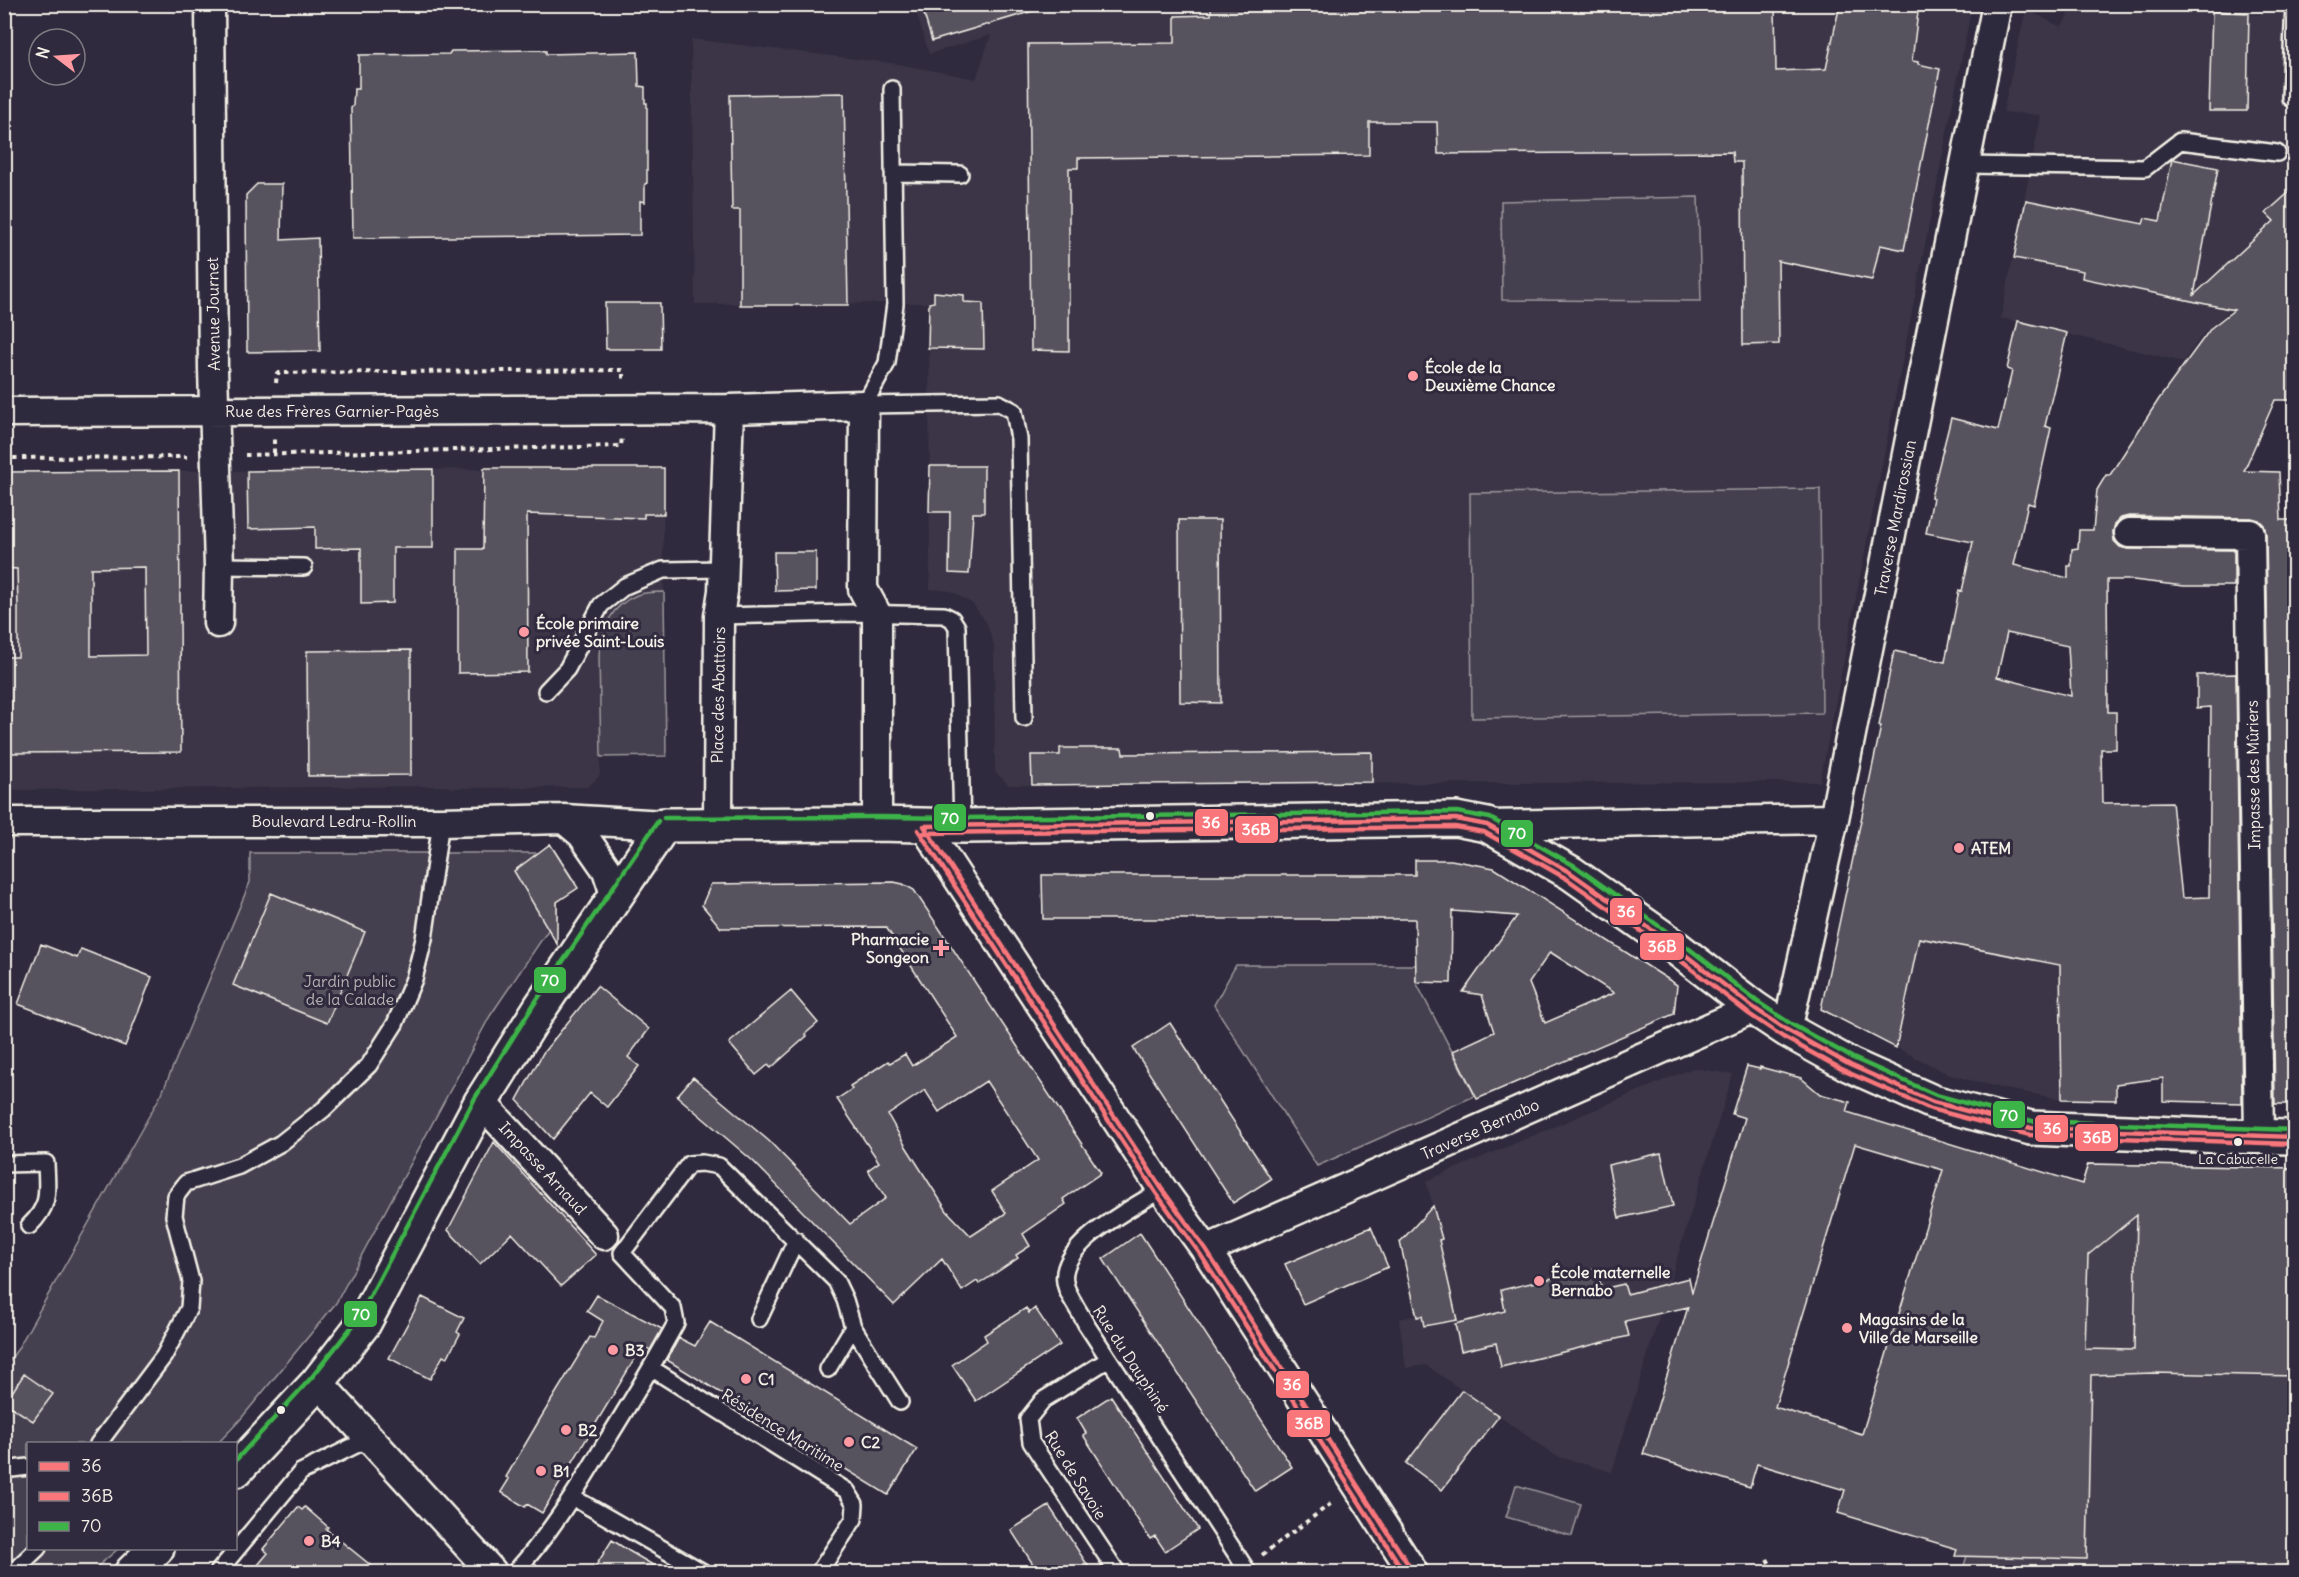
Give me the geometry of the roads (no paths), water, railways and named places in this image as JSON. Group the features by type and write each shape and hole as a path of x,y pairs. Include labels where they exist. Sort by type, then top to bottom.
{"street":[{"name":"Avenue Journet","path":"210,4 218,623"},
{"name":"Traverse Mardirossian","path":"1787,1030 1834,819 1997,4"},
{"name":"Rue des Frères Garnier-Pagès","path":"4,412 729,409 864,405"},
{"path":"864,405 863,590 877,615 877,824"},
{"path":"719,616 723,591 729,409"},
{"name":"Impasse des Mûriers","path":"2129,533 2250,534 2259,1136"},
{"name":"Place des Abattoirs","path":"718,823 719,616"},
{"path":"564,819 582,834 608,870 616,897"},
{"name":"Boulevard Ledru-Rollin","path":"4,822 441,822 564,819 664,825"},
{"path":"237,1469 318,1382 364,1323 481,1102 540,1008 664,825 718,823 962,826 1456,819 1488,825 1834,819"},
{"path":"1488,825 1571,873 1787,1030 1850,1065 1933,1102 2031,1128 2295,1137"},
{"path":"924,826 1162,1189 1206,1250 1355,1486 1413,1572"},
{"name":"Traverse Bernabo","path":"1206,1250 1754,1008"},
{"name":"Impasse Arnaud","path":"481,1102 613,1244"},
{"path":"318,1382 492,1572"},
{"path":"132,1572 155,1550"}],"lane":[{"path":"2290,98 2294,4"},
{"path":"892,89 895,304 887,363 864,405 999,403 1014,411 1019,439 1024,718"},
{"path":"1966,165 2145,168 2180,141 2277,153"},
{"path":"893,173 960,174"},
{"path":"219,566 304,567"},
{"path":"546,691 567,669 602,605 625,586 663,570 723,568"},
{"name":"Place des Abattoirs","path":"719,616 852,613 944,615 951,619 957,627 962,826"},
{"path":"99,1442 164,1356 189,1308 191,1281 174,1216 176,1196 186,1184 239,1166 281,1143 307,1123 369,1065 395,1024 414,980 424,939 441,822"},
{"path":"4,1164 46,1163 48,1199 41,1215 29,1226"},
{"path":"515,1572 537,1548 572,1497 676,1323 673,1308 613,1244 689,1164 702,1163 719,1166 836,1281 845,1300 853,1327 900,1402"},
{"name":"Rue du Dauphiné","path":"1162,1189 1094,1233 1075,1251 1064,1271 1065,1285 1109,1359 1248,1572"},
{"path":"759,1319 796,1240"},
{"path":"828,1369 853,1327"},
{"name":"Rue de Savoie","path":"1109,1359 1043,1400 1028,1419 1031,1442 1117,1572"},
{"name":"Résidence Maritime","path":"651,1368 847,1491 855,1504 854,1519 819,1572"},
{"path":"237,1549 301,1472 370,1438"},
{"path":"4,1470 27,1467"},
{"path":"572,1497 703,1572"},
{"path":"13,1572 36,1550"},
{"path":"218,1572 236,1550"}],"place":[{"name":"École de la Deuxième Chance","path":"1413,376"},
{"name":"École primaire privée Saint-Louis","path":"524,632"},
{"name":"ATEM","path":"1959,848"},
{"name":"Pharmacie Songeon","path":"941,948"},
{"name":"La Cabucelle","path":"2238,1142"},
{"name":"École maternelle Bernabo","path":"1539,1281"},
{"name":"Magasins de la Ville de Marseille","path":"1847,1328"},
{"name":"B3","path":"613,1350"},
{"name":"C1","path":"746,1379"},
{"name":"B2","path":"566,1430"},
{"name":"C2","path":"849,1442"},
{"name":"B1","path":"541,1471"},
{"name":"B4","path":"309,1541"}],"park label":[{"name":"Jardin public de la Calade","path":"350,990"}]}
